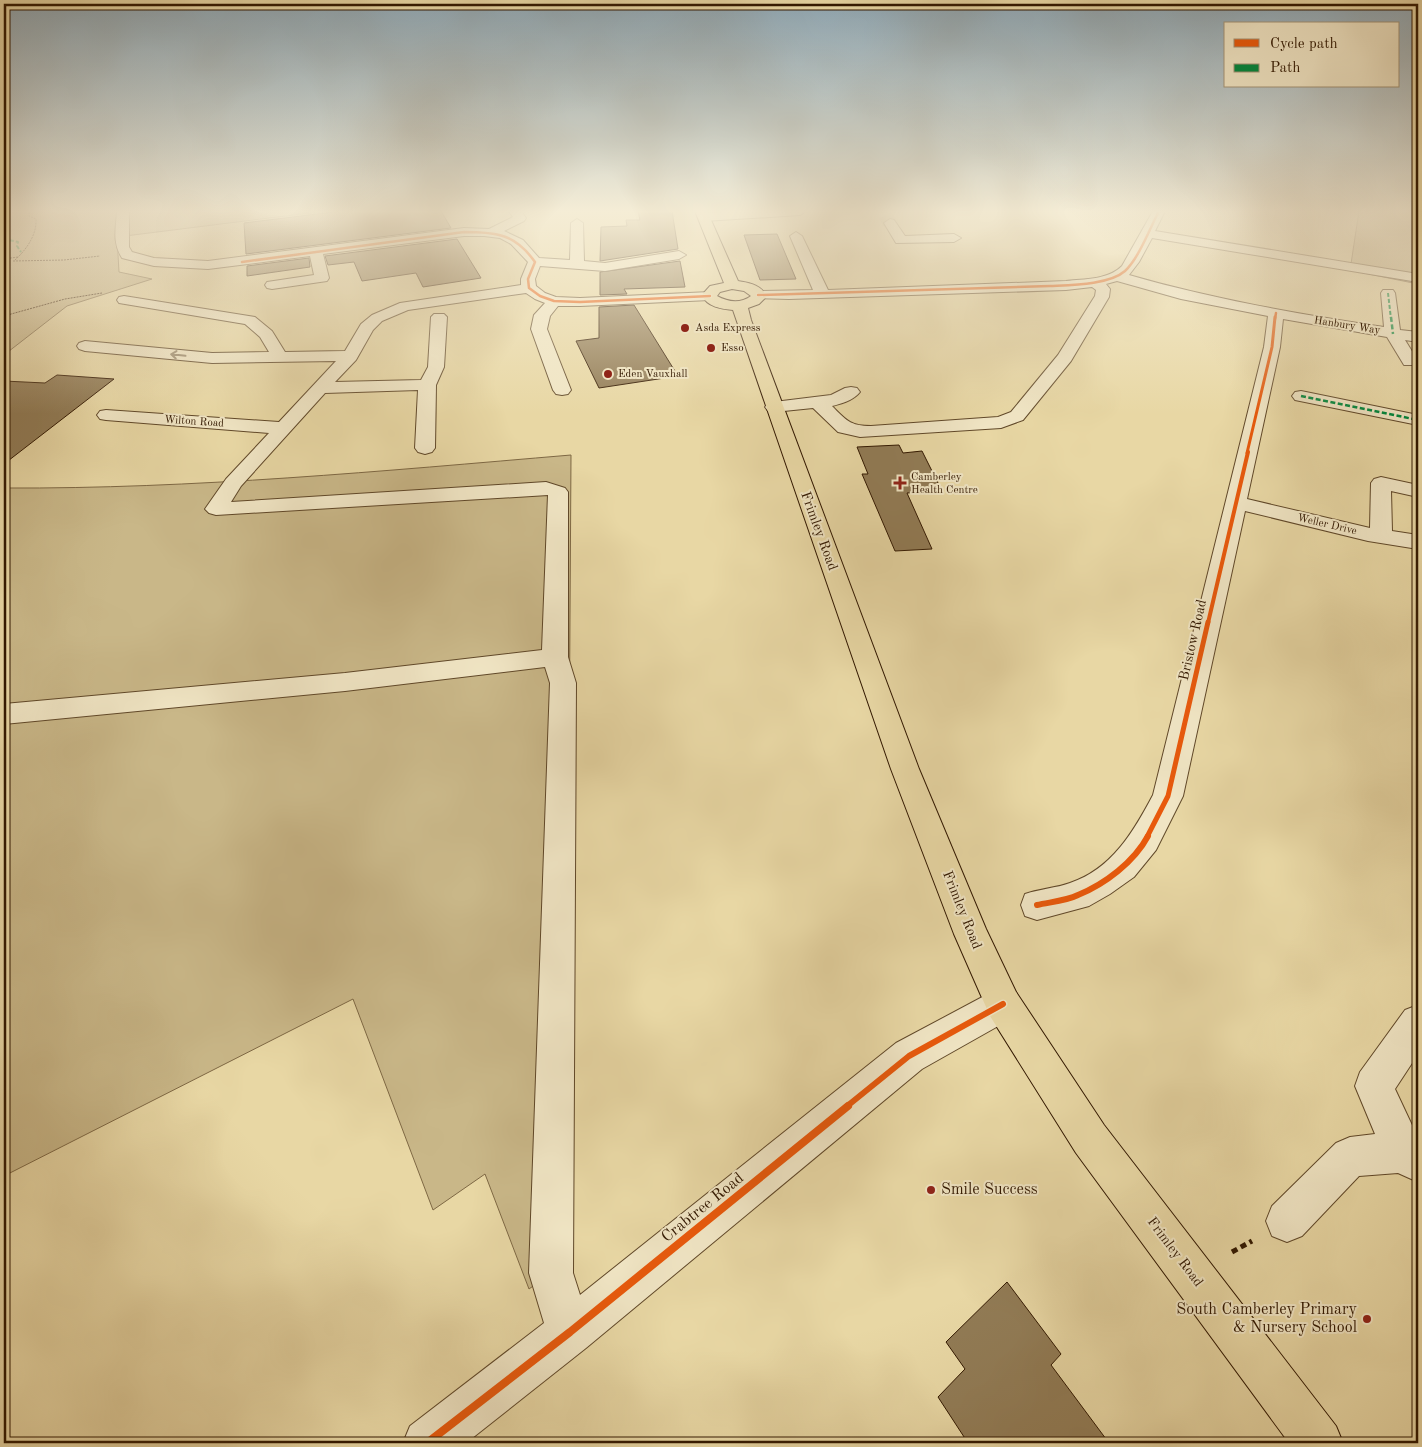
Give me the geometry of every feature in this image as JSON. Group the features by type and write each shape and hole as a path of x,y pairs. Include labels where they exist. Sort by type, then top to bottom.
{"main road":[{"path":"729,279 732,285"},
{"path":"732,285 748,287 754,290 758,295 756,301 740,305 722,304 715,302 710,296 711,292 715,289 732,285"},
{"name":"Frimley Road","path":"740,305 774,407 905,769 971,934 1003,1004 1066,1106 1319,1443"}],"street":[{"path":"272,285 318,279"},
{"path":"528,279 528,288"},
{"path":"815,279 822,293"},
{"path":"758,295 1095,282 1107,279"},
{"path":"1125,279 1181,295 1276,313"},
{"path":"817,402 830,412 841,426 851,431 871,432 1001,422 1017,416 1065,357 1098,300 1102,297 1103,289 1095,282"},
{"path":"570,1332 551,1273 563,683 555,657 558,492 546,488 216,509 233,483 350,356 367,328 377,318 389,311 414,304 528,288 540,296 554,301 598,302 710,296"},
{"path":"1388,293 1393,334 1410,361"},
{"path":"124,300 250,320 266,334 280,357"},
{"path":"554,301 542,314 539,330 562,390"},
{"name":"Hanbury Way","path":"1276,313 1418,337"},
{"name":"Bristow Road","path":"1037,905 1076,896 1099,884 1123,867 1145,841 1168,796 1272,347 1276,313"},
{"path":"425,448 427,386 436,367 439,317"},
{"path":"85,346 212,358 350,356"},
{"path":"197,348 208,352 262,357"},
{"path":"319,388 427,386"},
{"path":"774,407 834,400 852,392"},
{"path":"1301,396 1418,420"},
{"name":"Wilton Road","path":"106,416 283,428"},
{"path":"1381,536 1381,483 1418,491"},
{"name":"Weller Drive","path":"1236,503 1381,536 1418,542"},
{"path":"4,714 344,682 555,657"},
{"name":"Crabtree Road","path":"427,1443 570,1332 909,1056 1003,1004"},
{"path":"1287,1221 1350,1157 1411,1157 1374,1086 1418,1023"}],"path":[{"path":"4,316 31,310 60,299 102,293"}],"shaded area":[{"path":"4,279 152,279 67,306 4,355"},
{"path":"1391,279 1418,279 1418,284"},
{"path":"571,455 566,1256 551,1273 529,1289 485,1174 433,1210 353,999 4,1176 4,488 146,486 288,478"}],"building":[{"path":"361,279 379,279 362,281"},
{"path":"419,279 478,279 423,287"},
{"path":"600,279 683,279 685,287 624,289 627,294 600,295"},
{"path":"759,279 796,279 760,280"},
{"path":"634,305 678,376 599,388 576,341 599,338 599,307"},
{"path":"57,375 114,379 4,464 4,381 45,383"},
{"path":"899,445 903,453 922,451 942,491 907,493 932,549 895,551 862,474 868,474 857,447"},
{"path":"1007,1282 1061,1354 1051,1365 1109,1443 968,1443 938,1397 965,1369 946,1342"}],"marked path":[{"path":"1388,293 1393,334"},
{"path":"1301,396 1418,420"}],"cycle path":[{"path":"528,279 529,288 540,296 554,301 580,302 710,296"},
{"path":"758,295 1050,286 1082,284 1109,279"},
{"path":"1037,905 1077,896 1099,884 1123,867 1145,841 1168,796 1272,347 1276,313"},
{"path":"427,1443 570,1332 909,1056 1003,1004"}],"place":[{"name":"Asda Express","path":"685,328"},
{"name":"Esso","path":"711,348"},
{"name":"Eden Vauxhall","path":"608,374"},
{"name":"Camberley Health Centre","path":"900,483"},
{"name":"Smile Success","path":"931,1190"},
{"name":"South Camberley Primary & Nursery School","path":"1367,1319"}]}
